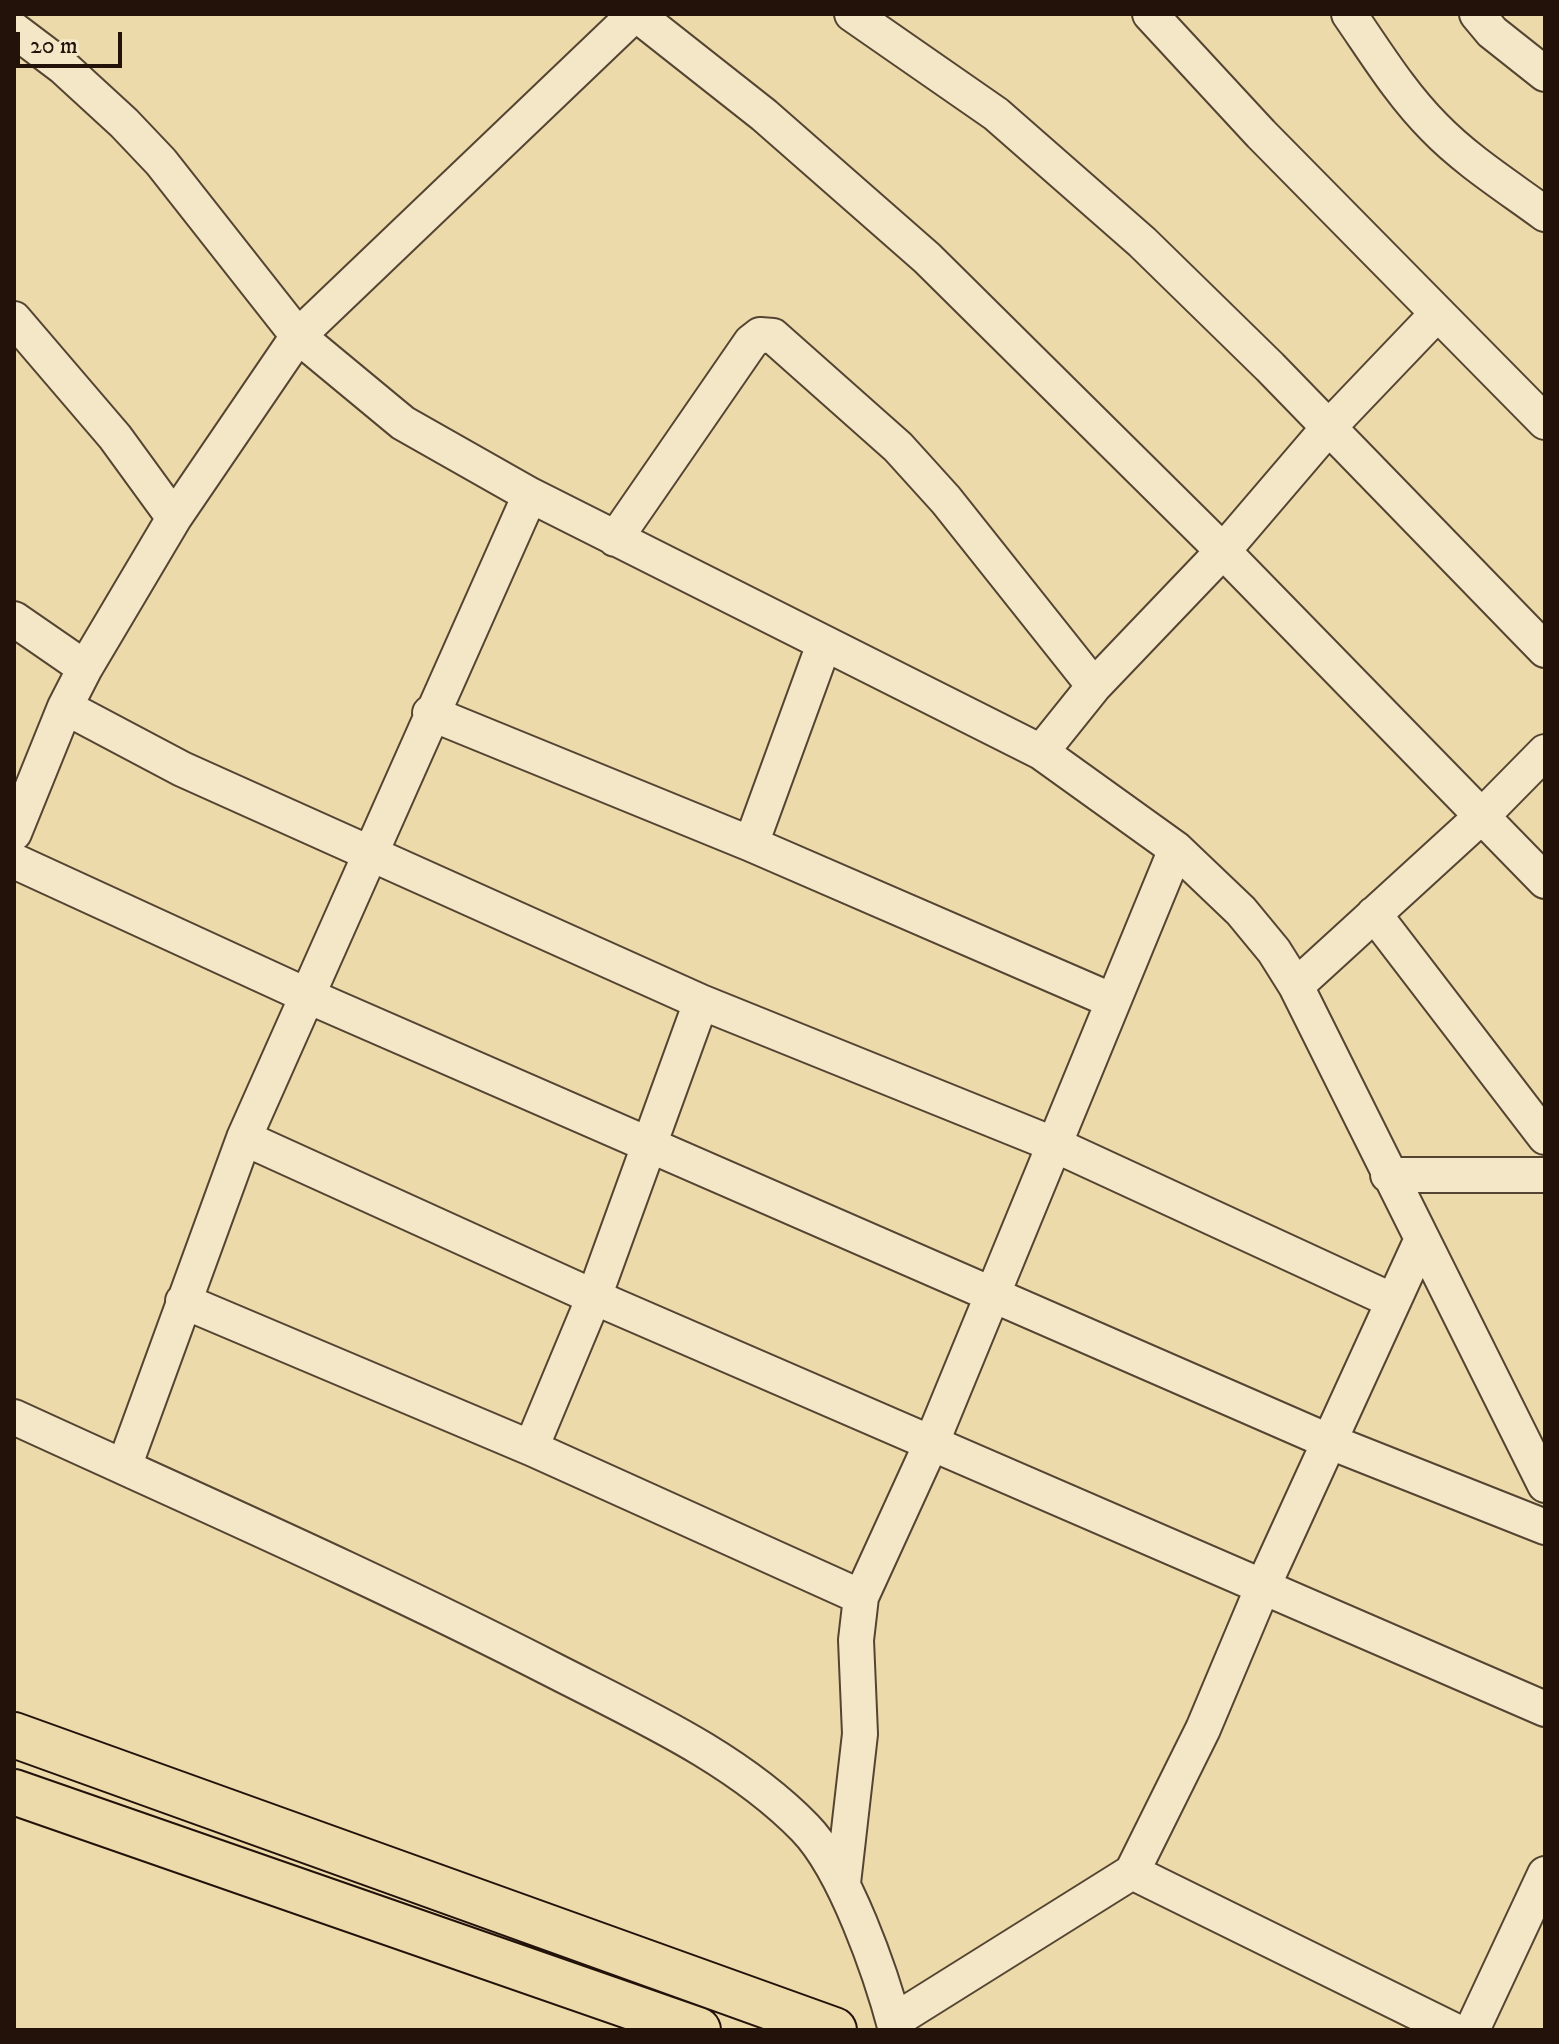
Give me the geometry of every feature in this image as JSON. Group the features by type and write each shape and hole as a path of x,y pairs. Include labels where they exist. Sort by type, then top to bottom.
{"main road":[{"path":"14,1735 834,2030"},
{"path":"14,1792 698,2030"}],"street":[{"path":"14,833 65,707 85,668 174,518 298,336 636,14 764,115 927,258 1223,551 1545,881"},
{"path":"852,14 996,114 1142,242 1329,427 1545,650"},
{"path":"1150,14 1436,315 1545,422"},
{"path":"1349,14 1393,79 1432,126 1466,157 1545,214"},
{"path":"1477,14 1492,32 1545,74"},
{"path":"14,30 63,67 161,162 298,336 403,423 615,539 1041,752 1176,849 1241,911 1274,951 1296,986 1545,1485"},
{"path":"1041,752 1094,686 1223,551 1329,427 1436,315"},
{"path":"14,319 115,437 174,518"},
{"path":"615,539 751,342 760,335 773,336 898,447 946,500 1094,686"},
{"path":"124,1467 244,1138 373,852 430,713 530,495"},
{"path":"14,619 85,668"},
{"path":"751,844 824,644"},
{"path":"65,707 182,769 373,852 701,1002 1053,1144 1391,1300"},
{"path":"430,713 751,844 1113,1001"},
{"path":"1296,986 1483,815 1545,752"},
{"path":"843,1883 860,1734 856,1640 861,1597 931,1444 1176,849"},
{"path":"14,861 308,996 1328,1441 1545,1527"},
{"path":"1374,914 1545,1137"},
{"path":"531,1448 594,1297 652,1145 701,1002"},
{"path":"244,1138 594,1297 931,1444 1264,1584 1545,1709"},
{"path":"1388,1175 1545,1175"},
{"path":"14,1417 433,1609 652,1721 776,1800 807,1830 843,1883 895,2026 1132,1872 1203,1729 1264,1584 1391,1300 1421,1241"},
{"path":"183,1301 531,1448 861,1597"},
{"path":"1132,1872 1453,2030"},
{"path":"1472,2030 1545,1874"}]}
